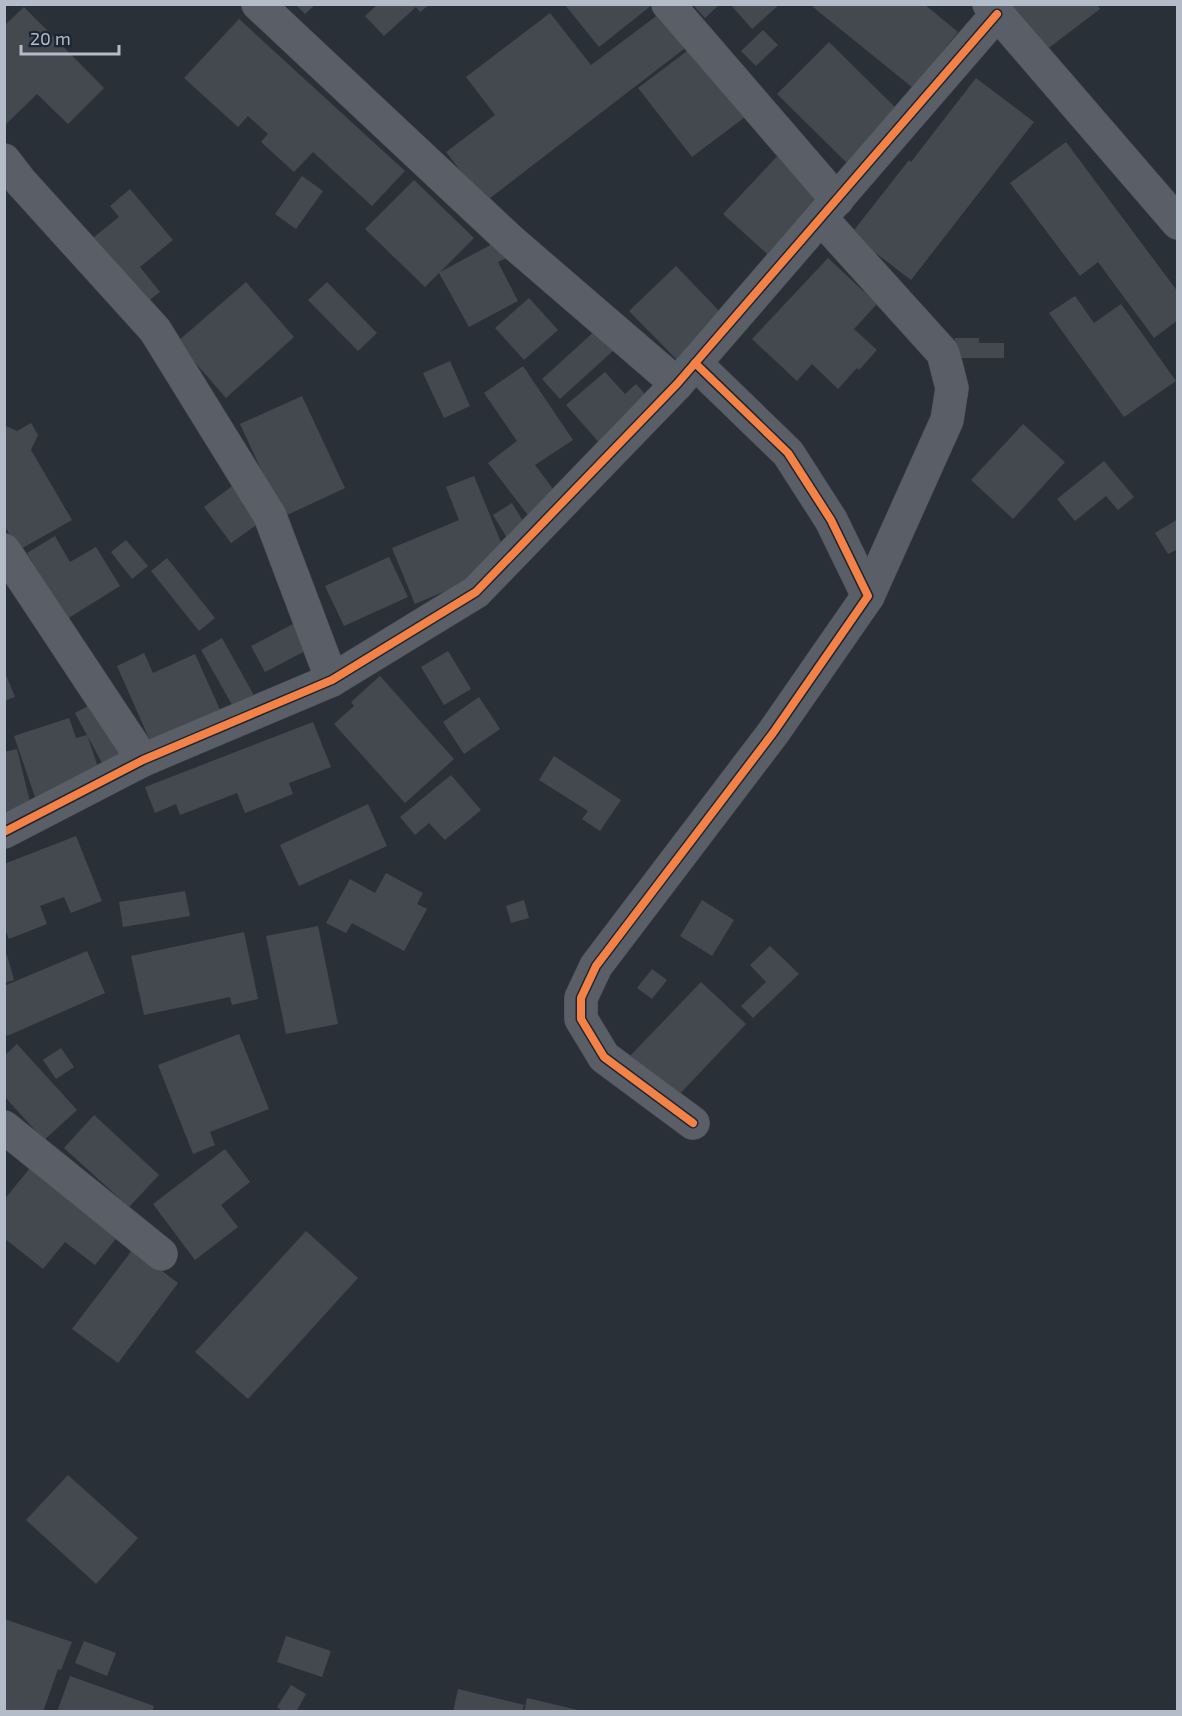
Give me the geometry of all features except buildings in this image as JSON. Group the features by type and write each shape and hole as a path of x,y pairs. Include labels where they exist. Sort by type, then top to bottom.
{"street":[{"path":"258,4 511,241 788,453 831,520 868,596"},
{"path":"668,4 943,353 952,388 947,420 868,596 773,733 596,966 581,998 581,1019 604,1057 693,1123"},
{"path":"4,832 143,760 332,680 476,592 686,373 829,209 993,9 1178,223"},
{"path":"4,160 21,182 156,330 270,516 332,680"},
{"path":"4,550 143,760"},
{"path":"4,1126 161,1254"}],"cycle path":[{"path":"4,832 143,760 332,680 476,592 677,384 997,14"},
{"path":"693,1123 604,1057 581,1019 581,998 596,966 773,733 868,596 831,520 788,453 695,363"}]}
